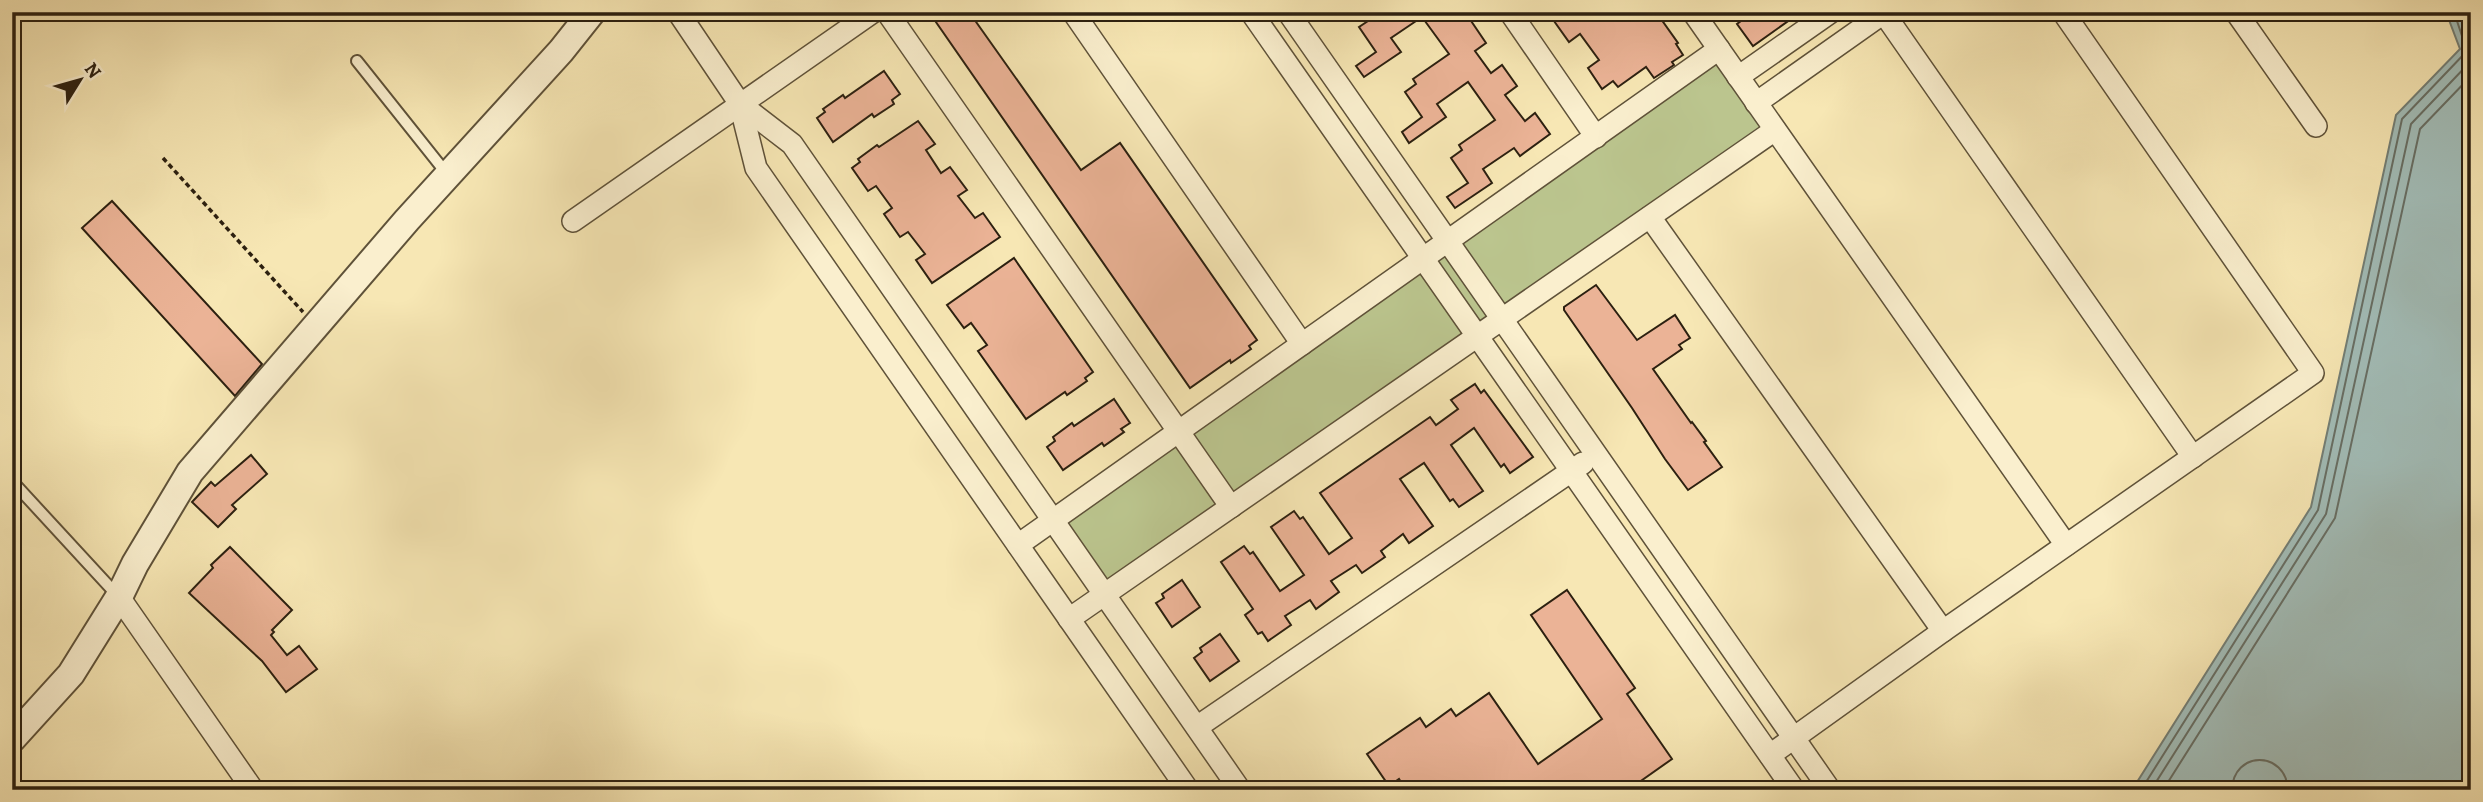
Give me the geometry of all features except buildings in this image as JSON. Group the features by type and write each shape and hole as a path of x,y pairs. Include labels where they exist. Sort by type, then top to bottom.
{"street":[{"path":"12,739 71,674 119,597 135,564 190,472 315,326 561,51 592,12"},
{"path":"678,12 740,104 792,144 1240,790"},
{"path":"573,221 873,12"},
{"path":"887,12 1231,507"},
{"path":"1073,12 1303,344"},
{"path":"1251,12 1794,790"},
{"path":"1288,12 1830,790"},
{"path":"1510,12 1596,136"},
{"path":"1693,12 2066,545"},
{"path":"1738,77 1831,12"},
{"path":"1770,755 2314,373 2063,12"},
{"path":"2236,12 2316,127"},
{"path":"1756,103 1884,13 2193,457"},
{"path":"1018,545 1719,49"},
{"path":"740,104 756,168 1188,790"},
{"path":"1069,619 1775,130"},
{"path":"1650,217 1943,631"},
{"path":"1197,727 1597,454"},
{"path":"119,597 253,790"}],"lane":[{"path":"357,61 449,176"},
{"path":"12,481 119,597"}],"path":[{"path":"163,158 315,326"}],"green space":[{"path":"1719,49 1775,130 1104,595 1052,521"}],"water":[{"path":"2446,12 2471,12 2471,790 2265,790 2260,786 2256,790 2132,790 2311,507 2396,115 2460,49"}]}
